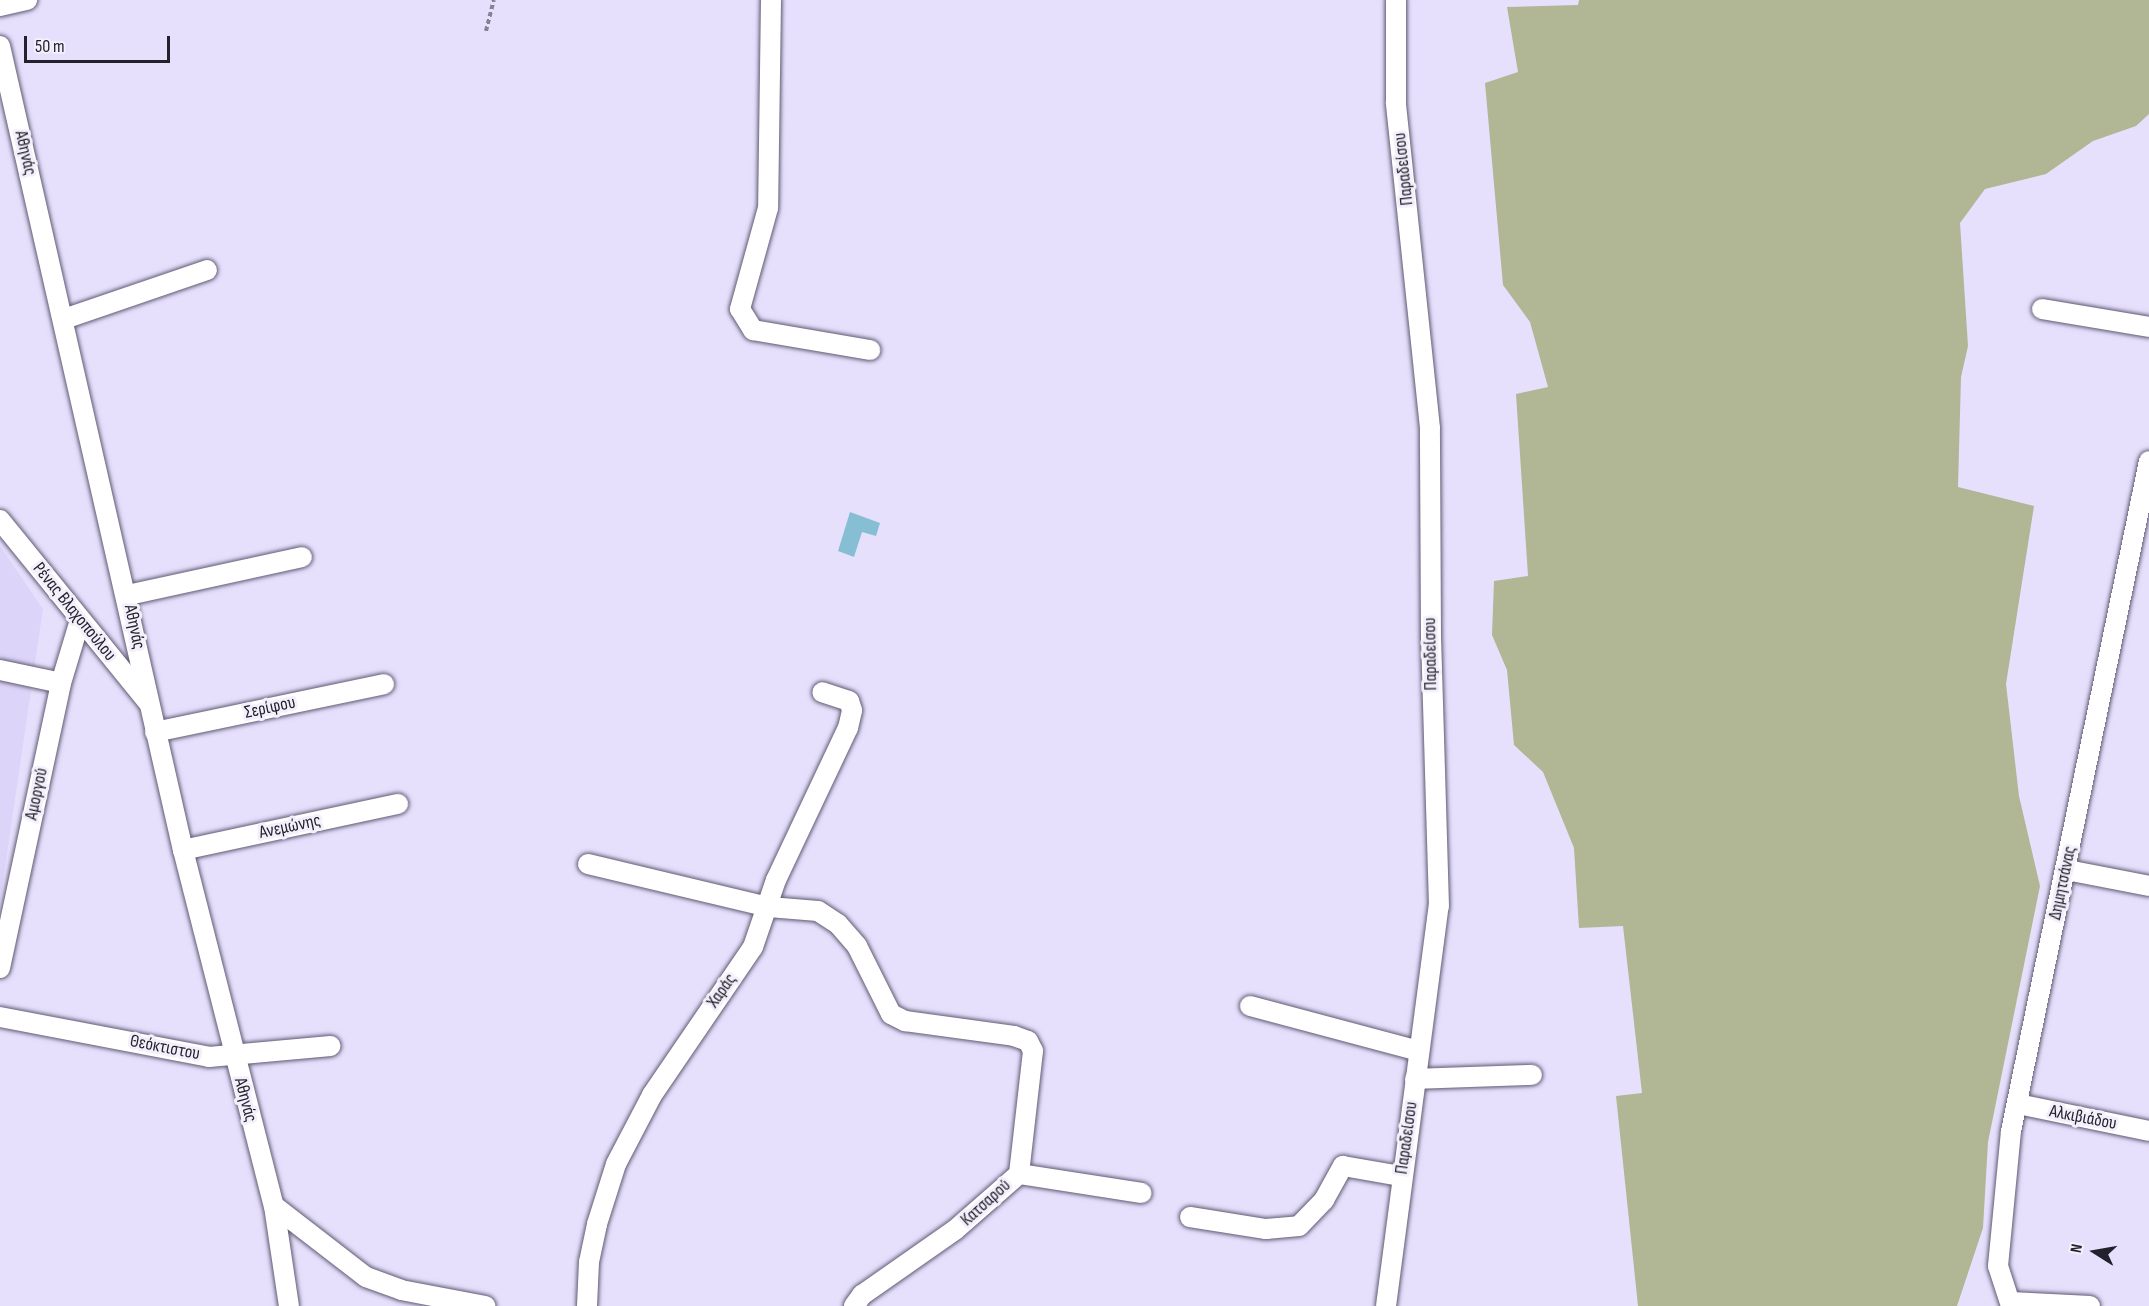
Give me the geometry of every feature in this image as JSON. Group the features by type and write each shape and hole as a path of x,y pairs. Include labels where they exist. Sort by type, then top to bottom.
{"street":[{"path":"0,6 27,0"},
{"path":"771,0 768,208 740,309 753,330 870,350"},
{"name":"Παραδείσου","path":"1386,1306 1401,1176 1439,906 1431,657 1430,428 1396,102 1396,0"},
{"name":"Αθηνάς","path":"0,46 128,595 155,732 233,1057 274,1206 290,1306"},
{"path":"64,319 207,270"},
{"path":"2042,309 2149,327"},
{"name":"Δημητσάνας","path":"2011,1304 1998,1266 2018,1104 2149,461"},
{"name":"Ρένας Βλαχοπούλου","path":"0,519 150,704"},
{"path":"128,595 302,557"},
{"name":"Αμοργού","path":"0,968 61,683 80,620"},
{"path":"0,670 61,683"},
{"name":"Σερίφου","path":"155,732 384,684"},
{"name":"Χαράς","path":"587,1306 589,1262 597,1224 616,1164 652,1095 753,947 769,907 776,880 848,728 852,710 849,701 822,692"},
{"name":"Ανεμώνης","path":"183,850 398,804"},
{"path":"588,864 769,907 818,911 838,924 857,946 891,1014 905,1021 1014,1036 1028,1041 1033,1051 1019,1174"},
{"path":"2067,870 2149,886"},
{"path":"1251,1006 1419,1051"},
{"name":"Θεόκτιστου","path":"0,1017 209,1057 233,1057 331,1046"},
{"path":"1415,1079 1532,1076"},
{"name":"Αλκιβιάδου","path":"2018,1104 2149,1131"},
{"path":"1190,1217 1266,1229 1299,1226 1324,1200 1343,1166 1401,1176"},
{"name":"Κατσαρού","path":"854,1306 862,1295 955,1230 1019,1174 1142,1193"},
{"path":"274,1206 366,1277 400,1290 485,1306"},
{"path":"2011,1304 2090,1306"}],"path":[{"path":"486,31 494,0"}],"shaded area":[{"path":"0,546 43,609 0,902"}],"green space":[{"path":"1579,0 2149,0 2149,114 2136,126 2093,141 2046,174 1985,189 1960,223 1968,346 1961,377 1958,487 2034,506 2006,684 2019,796 2040,886 1988,1142 1983,1228 1957,1306 1638,1306 1616,1096 1642,1093 1623,926 1579,928 1574,848 1543,772 1514,745 1507,670 1492,635 1494,581 1528,576 1516,394 1548,387 1530,322 1503,285 1485,83 1518,72 1507,7 1578,5"}],"water":[{"path":"850,512 880,523 876,536 862,532 854,557 838,551"}]}
